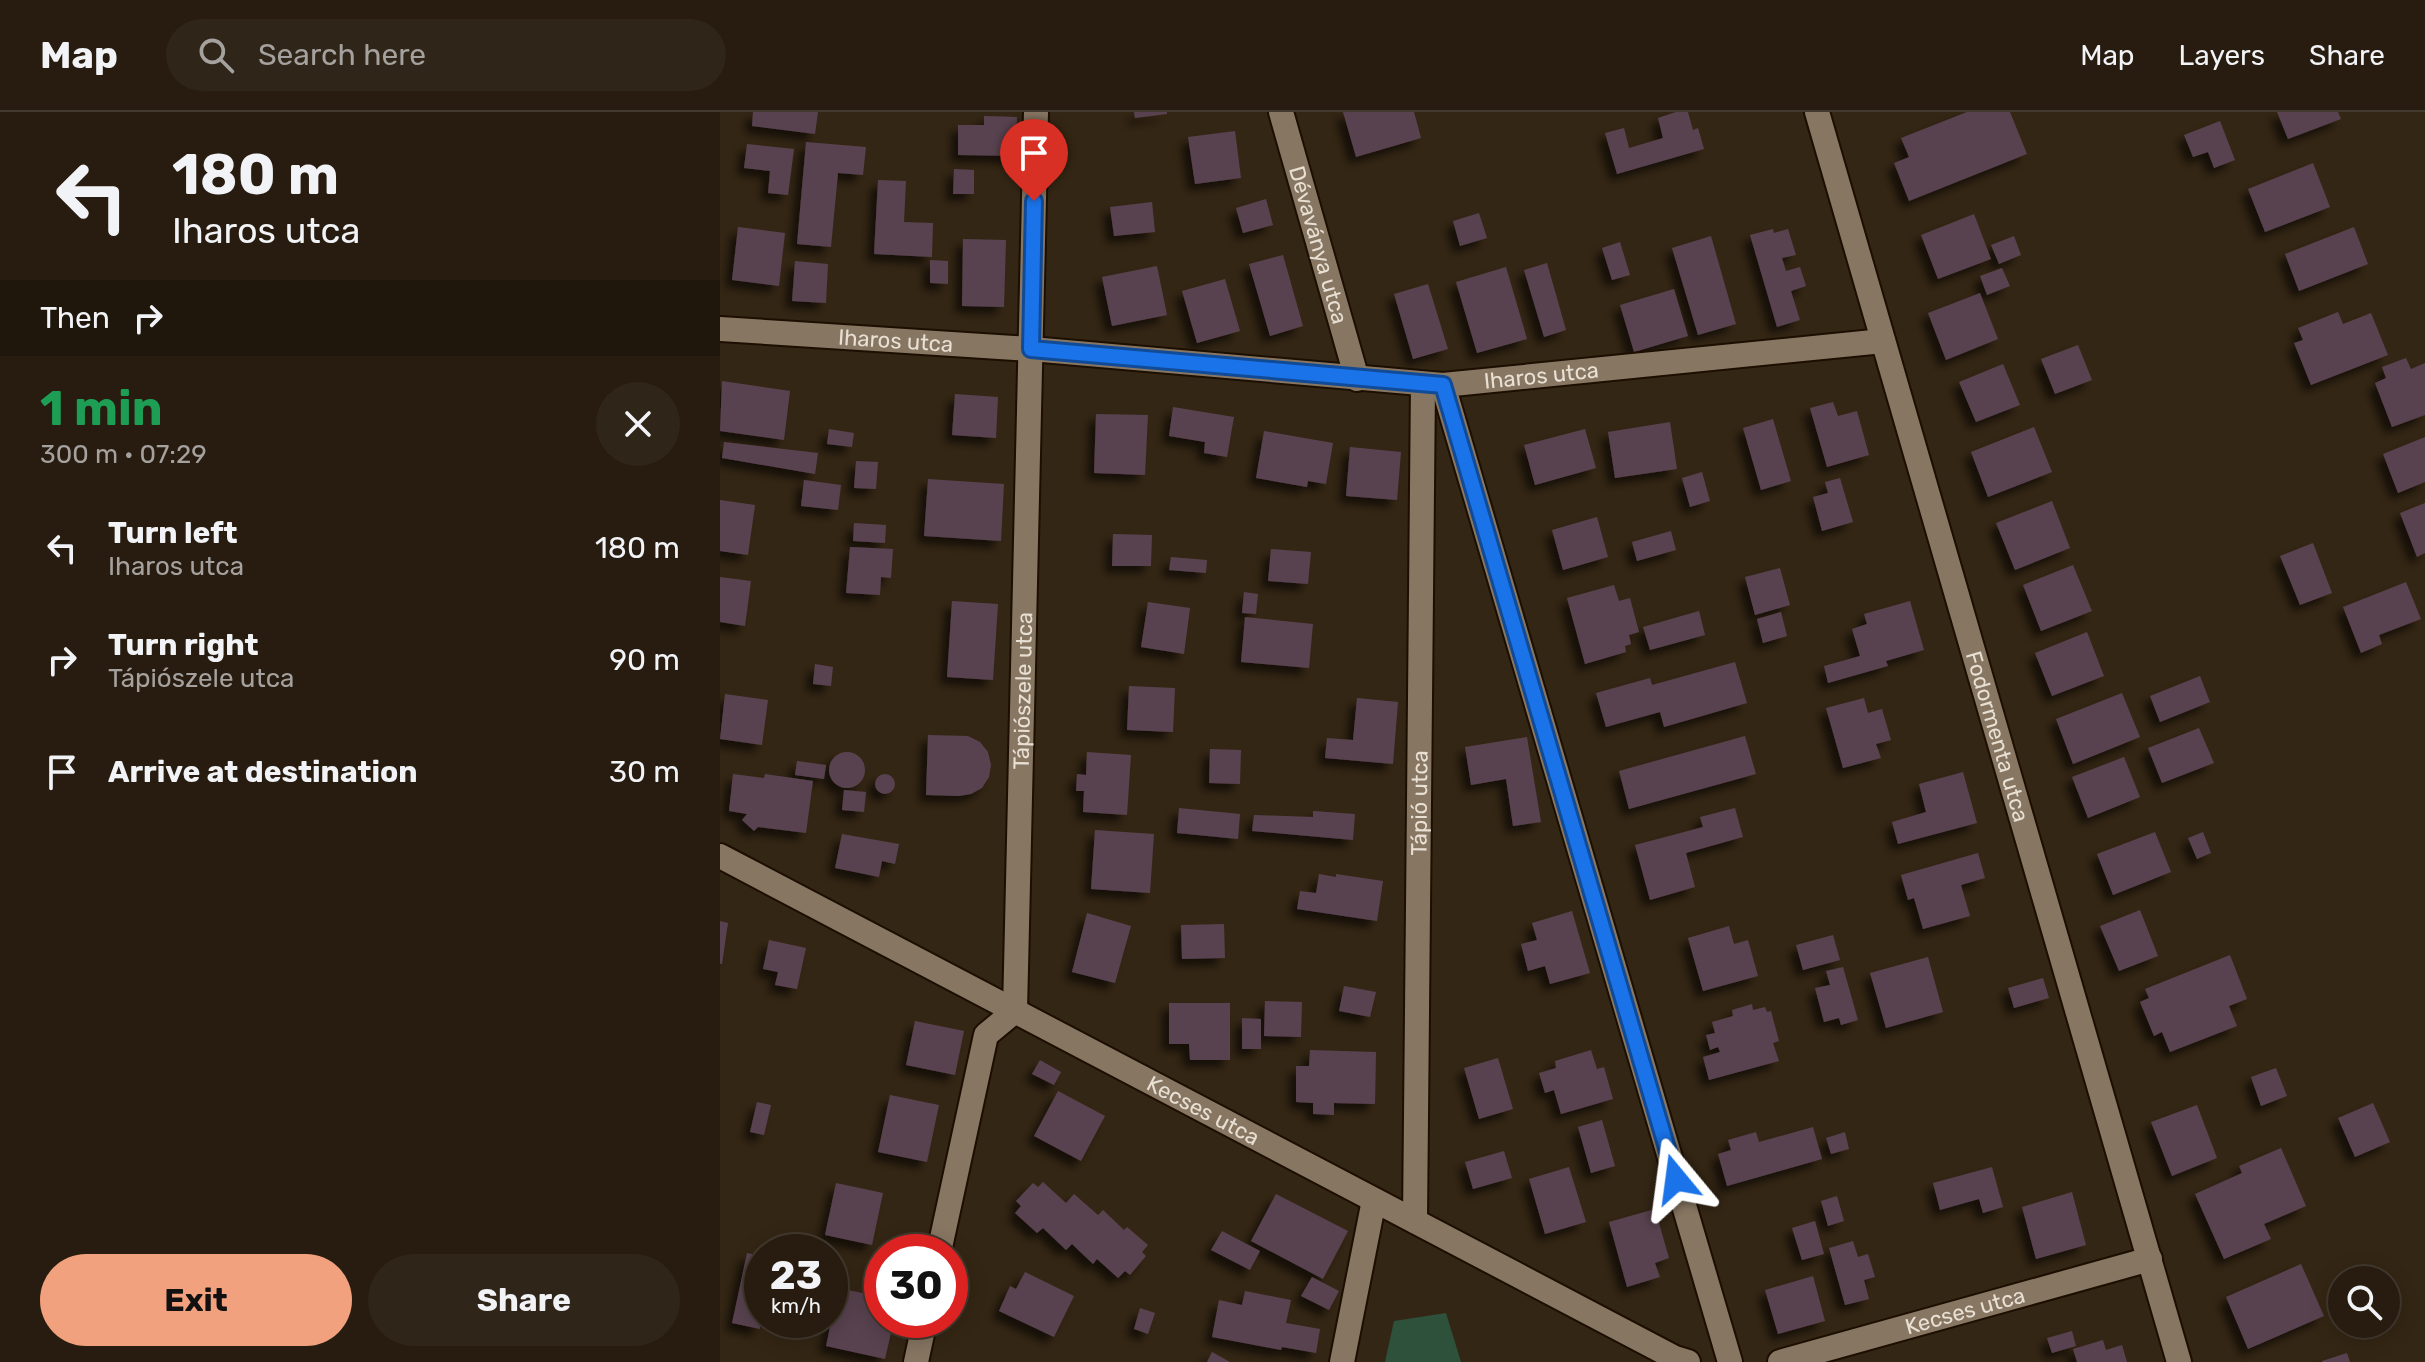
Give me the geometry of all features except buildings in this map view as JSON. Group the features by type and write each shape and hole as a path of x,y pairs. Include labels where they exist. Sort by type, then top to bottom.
{"street":[{"name":"Tápiószele utca","path":"1015,1011 1036,112"},
{"name":"Dévaványa utca","path":"1281,112 1357,379"},
{"name":"Fodormenta utca","path":"1817,112 2179,1362"},
{"name":"Iharos utca","path":"720,329 1031,349 1433,385 1883,341"},
{"name":"Tápió utca","path":"1415,1221 1433,385"},
{"path":"1433,385 1730,1362"},
{"name":"Kecses utca","path":"720,856 1675,1358 1688,1362"},
{"path":"943,1234 986,1035 1015,1011"},
{"path":"1342,1362 1374,1200"},
{"name":"Kecses utca","path":"1780,1362 2150,1259"},
{"path":"916,1362 921,1338"}],"green space":[{"path":"1446,1313 1461,1362 1385,1362 1394,1321"}],"route":[{"path":"1034,201 1031,349 1443,385 1676,1179"}]}
